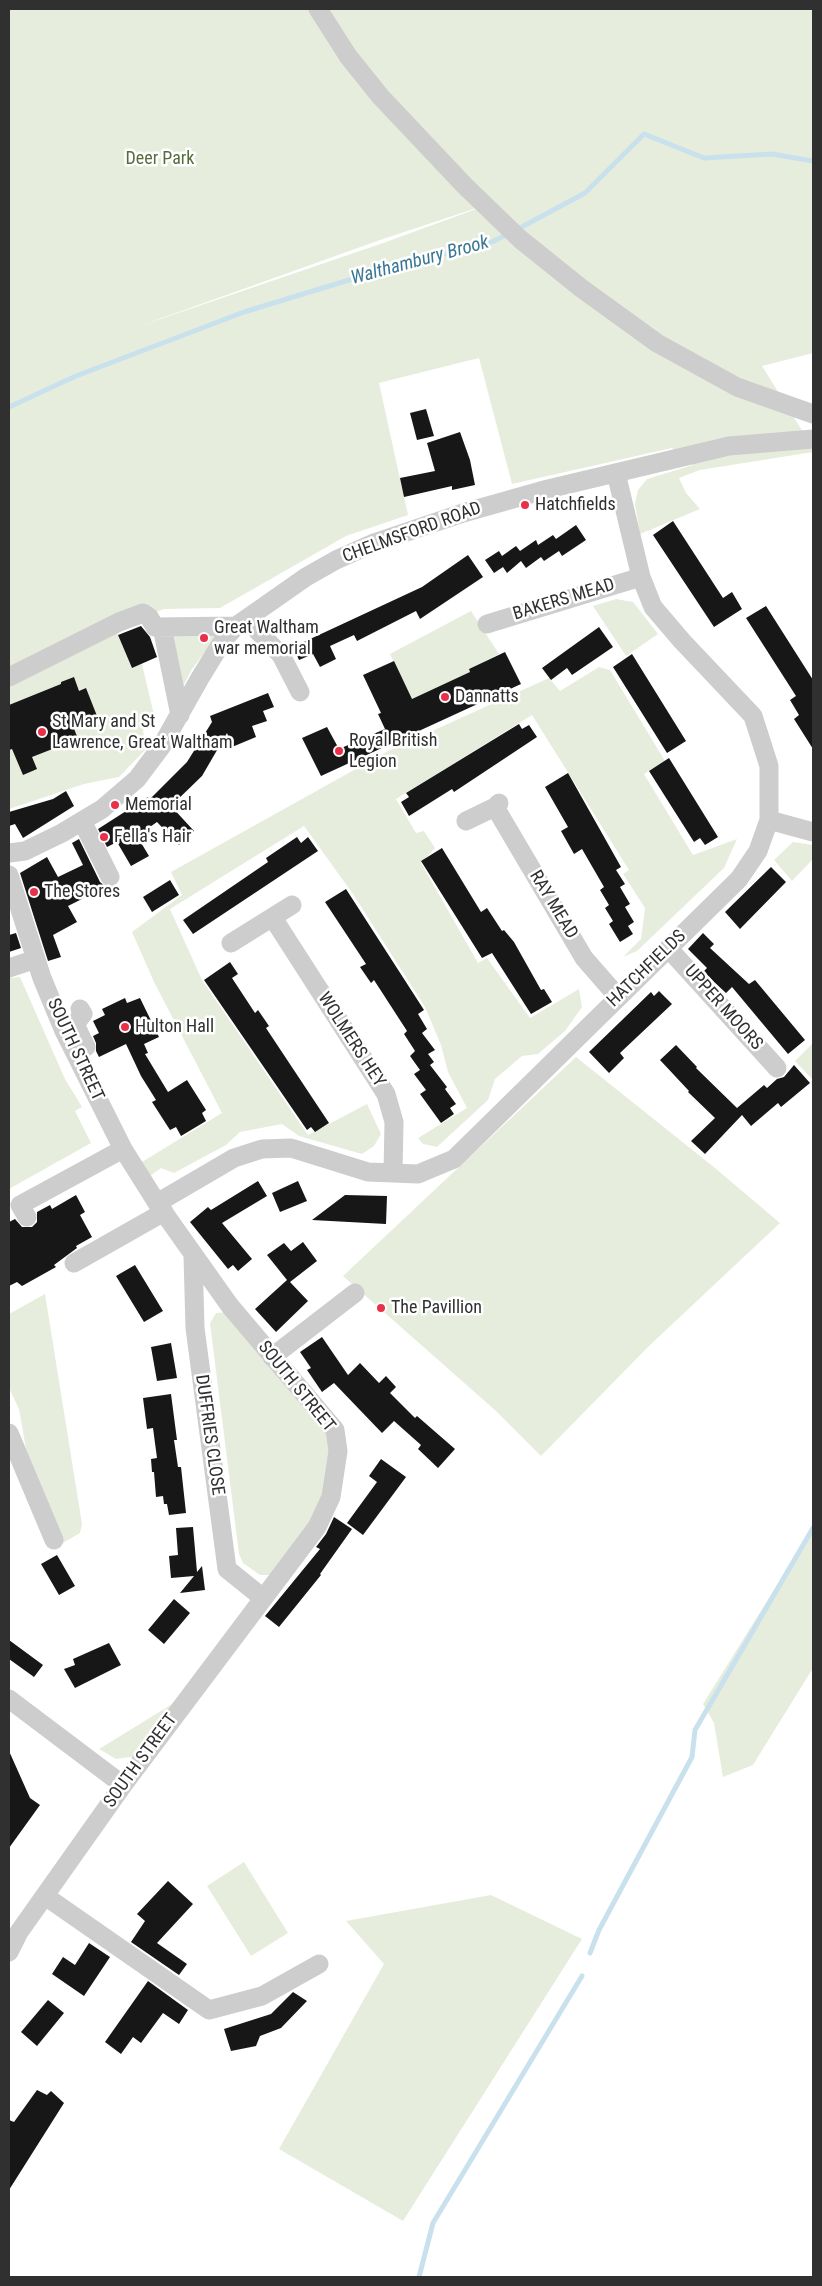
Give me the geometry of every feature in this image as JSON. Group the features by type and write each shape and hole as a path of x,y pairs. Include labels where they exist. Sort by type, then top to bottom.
{"street":[{"path":"318,9 348,56 380,96 520,239 581,288 657,343 737,386 813,414"},
{"name":"CHELMSFORD ROAD","path":"9,853 25,851 82,821 102,808 137,779 161,747 217,649 241,623 306,577 374,543 463,513 548,488 730,446 813,439"},
{"name":"HATCHFIELDS","path":"74,1264 234,1158 262,1149 291,1148 368,1172 393,1174 418,1174 454,1159 739,879 758,851 769,820 769,766 753,716 682,641 653,607 641,577 616,473"},
{"name":"BAKERS MEAD","path":"487,624 641,577"},
{"path":"9,677 119,622 143,613 149,617 155,627 241,623 281,656 300,692"},
{"path":"162,627 180,716"},
{"name":"RAY MEAD","path":"466,820 497,805 584,958 618,997"},
{"path":"769,820 813,832"},
{"path":"82,821 110,877"},
{"name":"SOUTH STREET","path":"9,875 36,959 73,1022 89,1083 123,1149 160,1208 230,1306 335,1430 338,1451 331,1497 317,1527 123,1785 45,1896 9,1952"},
{"path":"231,943 292,905"},
{"name":"WOLMERS HEY","path":"273,918 386,1094 394,1122 393,1174"},
{"name":"UPPER MOORS","path":"669,948 776,1068"},
{"path":"9,968 36,959"},
{"path":"27,1217 20,1205 123,1149"},
{"name":"DUFFRIES CLOSE","path":"193,1256 195,1328 227,1569 263,1598"},
{"path":"272,1357 355,1294"},
{"path":"9,1433 54,1540"},
{"path":"9,1699 123,1785"},
{"path":"45,1896 209,2010 262,1996 319,1964"}],"green space":[{"name":"Deer Park","path":"9,9 813,9 813,353 762,366 813,448 813,452 700,470 679,478 686,493 700,509 640,534 635,504 638,490 647,479 693,465 672,448 512,484 479,358 379,383 408,515 346,536 220,608 164,609 115,628 132,668 142,664 154,715 143,730 146,749 119,777 84,784 9,809","holes":["498,201 386,242 137,327 383,239"]},
{"path":"616,599 633,602 658,634 626,656 593,606"},
{"path":"471,611 499,654 469,669 476,684 397,706 409,693 390,654"},
{"path":"221,631 192,669 178,696 171,633"},
{"path":"599,667 610,670 665,761 644,774 693,855 737,839 724,868 637,951 623,957 641,939 645,908 623,874 629,870 532,715 396,799 416,833 424,831 435,848 421,863 478,963 487,958 530,1018 579,989 582,1007 565,1031 538,1054 522,1056 495,1079 488,1100 437,1147 423,1144 418,1138 467,1108 448,1072 441,1045 425,1007 353,894 304,826 170,909 202,980 308,1135 367,1104 381,1134 374,1146 362,1154 299,1136 282,1124 240,1132 226,1145 174,1173 161,1168 146,1179 137,1165 222,1113 154,982 132,932 182,895 171,872 388,751 549,678 560,691"},
{"path":"793,842 813,845 813,859 792,881 774,860"},
{"path":"20,977 65,1079 82,1107 75,1111 91,1143 9,1189 9,978"},
{"path":"813,1043 813,1080 795,1061"},
{"path":"576,1057 715,1168 780,1223 649,1346 541,1456 496,1411 343,1276"},
{"path":"45,1294 82,1524 80,1533 61,1544 26,1449 19,1409 9,1388 9,1314"},
{"path":"232,1312 324,1425 330,1453 328,1490 284,1566 271,1575 260,1575 243,1563 239,1554 210,1323 216,1313"},
{"path":"813,1527 813,1668 753,1765 723,1777 714,1723 703,1704"},
{"path":"182,1698 137,1756 116,1759 99,1749"},
{"path":"244,1862 288,1933 251,1956 207,1886"},
{"path":"491,1895 582,1939 403,2221 279,2149 384,1964 346,1921"}],"building":[{"path":"426,409 434,436 417,440 410,413"},
{"path":"460,432 470,460 475,485 452,490 452,486 404,497 400,478 435,471 427,443"},
{"path":"673,521 723,598 732,592 742,609 714,627 653,535"},
{"path":"576,525 586,540 562,556 559,551 544,561 541,557 526,568 521,561 507,573 503,567 494,573 485,560 499,551 502,556 516,546 520,551 536,540 538,545 553,535 556,539"},
{"path":"468,555 483,577 420,619 416,611 357,641 354,635 330,646 336,659 320,667 313,654 299,660 293,647 422,587"},
{"path":"766,606 813,680 813,749 794,719 799,715 790,700 796,696 746,618"},
{"path":"141,626 150,637 157,657 132,668 118,635"},
{"path":"599,627 613,647 572,675 567,668 551,680 542,668"},
{"name":"Dannatts","path":"505,652 521,684 321,776 302,738 327,727 339,749 385,729 378,714 381,713 363,675 394,661 412,699 470,672 469,669"},
{"path":"632,654 686,741 667,753 613,667"},
{"name":"St Mary and St Lawrence, Great Waltham","path":"74,677 79,691 86,688 97,716 73,726 78,739 32,757 37,769 23,775 12,749 9,750 9,705"},
{"path":"268,693 274,707 263,711 267,721 252,726 256,737 232,747 227,733 202,776 171,806 194,831 179,845 157,822 137,836 149,856 131,866 117,842 107,847 98,829 148,797 149,800 187,762 212,722 210,716"},
{"path":"519,724 522,729 529,725 537,737 454,792 452,789 409,816 401,802 409,797 406,793"},
{"path":"669,758 718,837 705,845 700,838 694,842 649,771"},
{"path":"568,773 621,867 616,870 625,884 620,887 630,904 625,907 634,922 628,926 633,934 620,942 609,924 613,921 605,908 609,905 600,890 604,887 582,849 574,854 561,831 568,827 545,787"},
{"path":"66,791 74,806 23,838 15,824 9,826 9,812 53,799"},
{"path":"297,837 301,843 308,837 318,851 193,934 183,920 268,862 266,858"},
{"path":"79,839 100,882 106,887 68,906 77,922 53,935 61,957 48,961 20,873 47,857 58,877 83,865 72,843"},
{"path":"442,848 481,912 487,908 502,931 504,930 514,942 541,990 544,989 552,1002 531,1014 492,953 482,958 421,861"},
{"path":"771,867 786,882 740,929 725,912"},
{"path":"170,880 179,895 152,912 143,897"},
{"path":"346,889 424,1010 418,1014 427,1029 422,1033 435,1050 428,1054 434,1062 430,1065 447,1087 445,1089 456,1104 450,1108 454,1114 441,1123 420,1094 426,1090 414,1074 420,1070 410,1056 415,1051 404,1034 407,1031 374,980 371,983 360,967 366,964 325,902"},
{"path":"16,933 21,948 9,952 9,935"},
{"path":"703,933 714,944 710,948 749,984 755,980 805,1040 788,1054 732,987 726,993 704,971 707,968 688,949"},
{"path":"230,962 238,974 232,978 255,1013 258,1010 269,1026 266,1028 329,1123 315,1132 311,1127 307,1130 204,980"},
{"path":"659,991 672,1004 620,1053 624,1058 609,1073 589,1052 651,992 654,996"},
{"path":"125,998 127,1003 140,998 159,1037 144,1044 148,1053 145,1054 168,1092 187,1080 206,1110 202,1113 206,1121 181,1136 176,1127 170,1130 152,1102 156,1100 141,1076 126,1044 99,1057 96,1051 96,1043 93,1036 99,1033 93,1021 105,1015 102,1009"},
{"path":"676,1045 696,1068 737,1108 764,1085 767,1088 777,1079 784,1077 794,1065 810,1083 781,1107 778,1103 751,1126 742,1115 705,1154 691,1141 715,1118 688,1092 660,1060"},
{"path":"258,1181 267,1196 222,1223 252,1259 238,1271 233,1265 228,1269 190,1222 208,1207 211,1210"},
{"path":"298,1181 307,1201 280,1212 272,1193"},
{"path":"76,1195 85,1212 80,1215 92,1237 76,1246 77,1248 54,1265 56,1267 22,1286 17,1282 9,1286 9,1222 15,1219 22,1227 32,1227 37,1222 37,1212 50,1205 52,1209"},
{"path":"345,1195 387,1196 386,1224 312,1220"},
{"path":"303,1242 317,1261 290,1282 308,1301 276,1332 255,1309 287,1280 267,1255 284,1243 291,1251"},
{"path":"135,1265 163,1311 144,1322 116,1276"},
{"path":"322,1337 348,1375 360,1363 379,1383 386,1376 396,1387 390,1393 415,1418 417,1416 455,1449 438,1468 418,1449 421,1445 394,1421 382,1433 334,1383 322,1392 307,1370 311,1368 300,1352"},
{"path":"171,1343 177,1378 157,1381 151,1347"},
{"path":"171,1394 177,1440 174,1440 178,1467 181,1467 186,1513 169,1515 163,1496 156,1497 151,1459 157,1458 153,1428 147,1429 143,1398"},
{"path":"381,1459 406,1477 363,1535 347,1523 377,1482 369,1476"},
{"path":"334,1517 352,1529 321,1575 279,1627 265,1616 320,1549 316,1547 326,1534"},
{"path":"193,1527 197,1572 202,1566 205,1590 180,1593 194,1576 171,1578 169,1556 178,1555 176,1528"},
{"path":"57,1555 75,1586 59,1595 41,1564"},
{"path":"174,1599 190,1613 164,1644 148,1630"},
{"path":"9,1640 43,1665 34,1677 9,1659"},
{"path":"109,1643 121,1665 75,1688 64,1669 75,1665 73,1659"},
{"path":"9,1751 30,1798 40,1805 9,1848"},
{"path":"168,1881 193,1904 157,1943 187,1964 179,1975 131,1942 145,1921 137,1914"},
{"path":"89,1943 110,1957 84,1996 52,1974 63,1957 75,1965"},
{"path":"148,1981 188,2010 179,2024 163,2013 141,2043 133,2037 121,2054 105,2042"},
{"path":"293,1992 307,2001 281,2028 260,2036 256,2046 231,2051 224,2029 271,2014"},
{"path":"48,2000 64,2013 37,2046 21,2032"},
{"path":"37,2090 47,2095 51,2091 64,2103 9,2190 9,2120 14,2122"}],"waterway":[{"name":"Walthambury Brook","path":"516,230 585,193 644,134 704,158 772,154 813,161"},
{"name":"Walthambury Brook","path":"9,407 76,376 244,312 395,266 492,242 508,234"},
{"path":"590,1953 599,1930 692,1757 695,1730 813,1528"},
{"path":"419,2277 433,2223 582,1976"}],"place":[{"name":"Hatchfields","path":"525,505"},
{"name":"Great Waltham war memorial","path":"204,638"},
{"name":"Dannatts","path":"445,697"},
{"name":"St Mary and St Lawrence, Great Waltham","path":"42,732"},
{"name":"Royal British Legion","path":"339,751"},
{"name":"Memorial","path":"115,805"},
{"name":"Fella's Hair","path":"104,837"},
{"name":"The Stores","path":"34,892"},
{"name":"Hulton Hall","path":"125,1027"},
{"name":"The Pavillion","path":"381,1308"}]}
